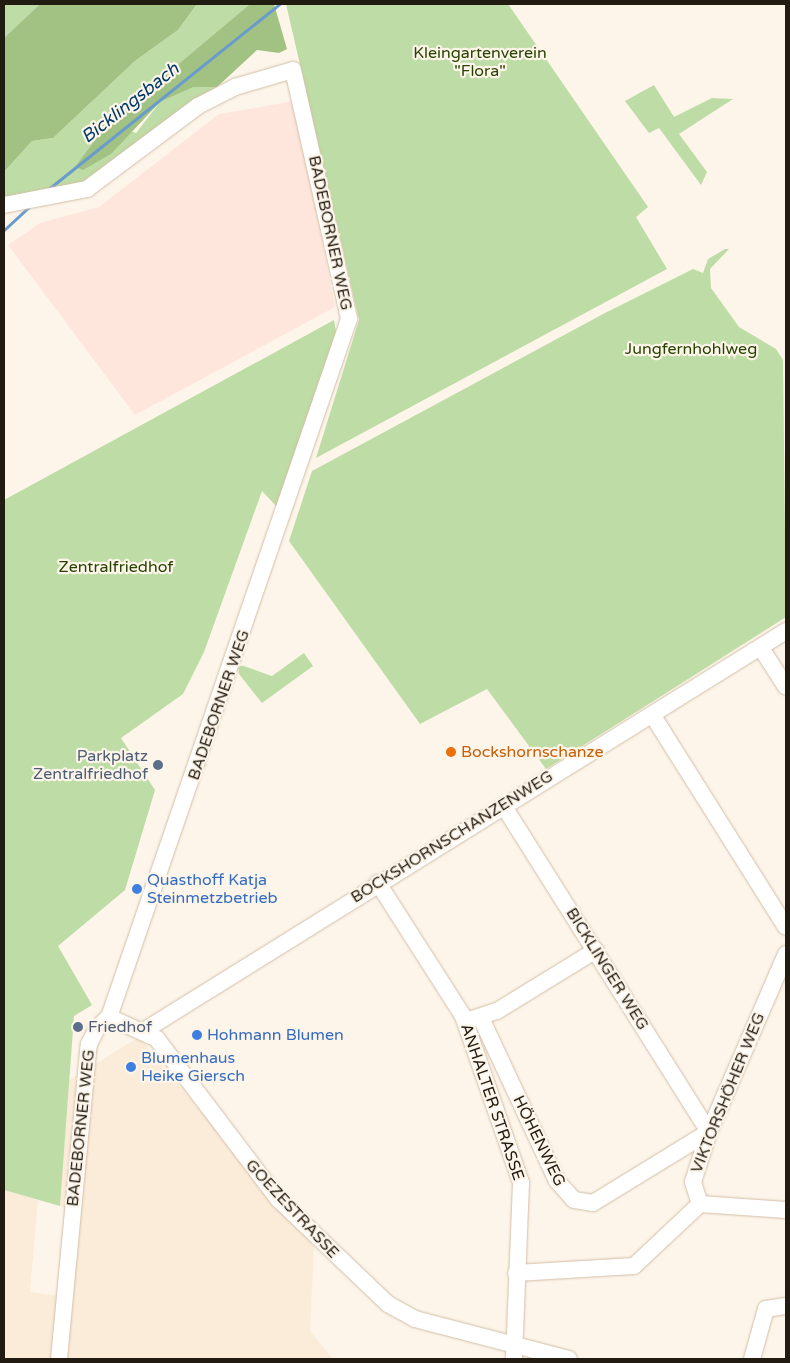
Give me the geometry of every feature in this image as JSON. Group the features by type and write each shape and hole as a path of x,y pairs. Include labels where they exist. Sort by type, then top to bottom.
{"street":[{"name":"BADEBORNER WEG","path":"4,205 27,200 47,199 87,189 198,106 274,74 293,70 348,308 348,329 109,1017 94,1033 89,1049 59,1359"},
{"name":"BOCKSHORNSCHANZENWEG","path":"145,1030 504,806 653,716 786,631"},
{"path":"761,648 786,687"},
{"path":"653,716 786,927"},
{"name":"BICKLINGER WEG","path":"504,806 596,950 708,1132"},
{"name":"ANHALTER STRASSE","path":"378,884 463,1016 521,1183 514,1352"},
{"path":"463,1016 481,1018 596,950"},
{"name":"VIKTORSHÖHER WEG","path":"700,1204 693,1182 708,1132 786,954"},
{"name":"GOEZESTRASSE","path":"109,1017 145,1030 157,1039 278,1199 376,1294 415,1318 514,1352 569,1359"},
{"name":"HÖHENWEG","path":"481,1018 557,1181 574,1200 594,1203 708,1132"},
{"path":"516,1273 634,1266 700,1204 786,1210"},
{"path":"752,1359 766,1310 786,1306"}],"shaded area":[{"path":"295,101 335,307 135,415 8,245 40,223 99,207 219,114"},
{"path":"139,1037 314,1247 310,1331 333,1359 4,1359 4,1190 38,1200 30,1292 61,1296 68,1210 60,1206 69,1080"}],"green space":[{"path":"4,4 40,4 4,38"},
{"path":"40,4 197,4 178,30 135,61 53,138 32,141 4,172 4,38"},
{"path":"197,4 250,4 108,123 136,133 160,102 194,87 217,87 92,178 76,185 4,197 4,172 32,141 53,138 135,61 178,30"},
{"path":"250,4 274,4 287,49 279,53 257,50 217,87 194,87 160,102 111,154 83,170 75,167 108,123"},
{"name":"Kleingartenverein \"Flora\"","path":"286,4 508,4 648,207 636,217 667,269 316,458 359,320"},
{"path":"654,85 674,117 712,98 733,99 679,134 707,172 701,185 659,128 649,133 625,101"},
{"name":"Jungfernhohlweg","path":"725,249 729,249 710,269 711,288 739,327 776,349 783,360 786,617 546,769 487,689 420,724 289,541 312,471 605,313 693,269 703,273 708,259"},
{"name":"Zentralfriedhof","path":"334,320 336,332 277,507 262,491 204,652 183,694 121,738 155,790 125,890 58,946 92,1005 74,1016 60,1206 4,1190 4,500"},
{"path":"304,653 313,666 262,703 239,674 238,664 272,676"}],"waterway":[{"name":"Bicklingsbach","path":"46,191 279,4"},
{"name":"Bicklingsbach","path":"4,230 29,207"}],"place":[{"name":"Bockshornschanze","path":"451,752"},
{"name":"Parkplatz Zentralfriedhof","path":"158,765"},
{"name":"Quasthoff Katja Steinmetzbetrieb","path":"137,889"},
{"name":"Friedhof","path":"78,1027"},
{"name":"Hohmann Blumen","path":"197,1035"},
{"name":"Blumenhaus Heike Giersch","path":"131,1067"}]}
